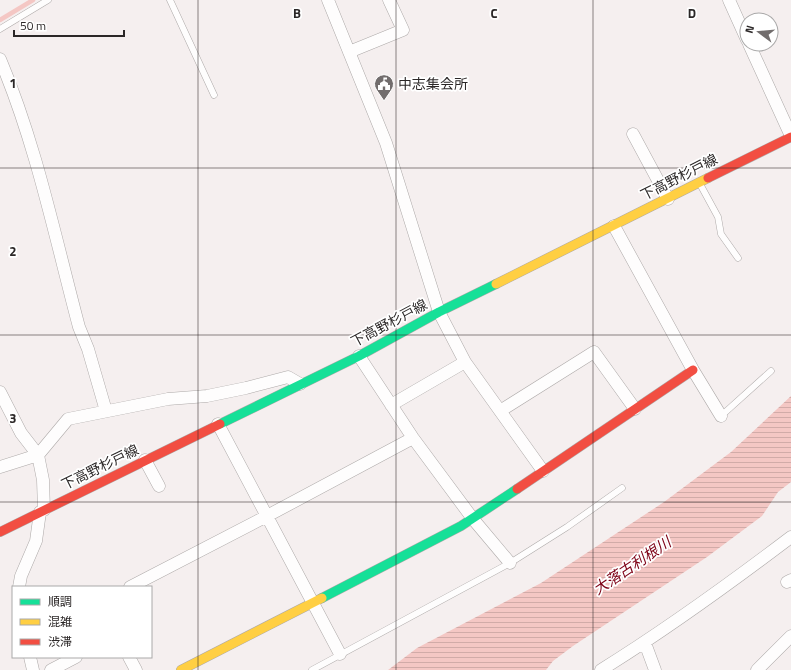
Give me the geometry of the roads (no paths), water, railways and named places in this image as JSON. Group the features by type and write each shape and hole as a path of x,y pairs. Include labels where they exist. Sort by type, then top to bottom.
{"main road":[{"name":"下高野杉戸線","path":"0,532 359,356 439,312 791,137"},
{"path":"181,670 473,519 693,370"}],"street":[{"path":"328,0 386,143 439,312 464,362 543,471"},
{"path":"349,52 403,30 389,0"},
{"path":"729,0 739,22"},
{"path":"753,52 791,137"},
{"path":"0,59 15,94 33,153 79,326 88,349 106,411"},
{"path":"633,134 668,199"},
{"path":"614,226 693,370 722,416"},
{"path":"500,411 594,352 635,409"},
{"path":"359,356 413,438 473,519 510,563"},
{"path":"391,405 464,362"},
{"path":"0,467 38,455 68,419 168,399 207,396 288,377 300,384"},
{"path":"0,392 20,433 38,455 43,480 42,512 36,541 21,576 19,586"},
{"path":"218,424 340,654"},
{"path":"132,586 413,438"},
{"path":"145,460 159,486"},
{"path":"601,670 646,643 712,596 791,536"},
{"path":"757,670 791,636"},
{"path":"646,643 655,670"},
{"path":"30,658 33,670"},
{"path":"51,670 74,658"},
{"path":"130,658 136,670"}],"lane":[{"path":"0,29 48,0"},
{"path":"170,0 214,96"},
{"path":"700,183 718,217 721,234 738,258"},
{"path":"722,416 770,371"},
{"path":"312,670 510,563 567,527 622,488"}],"water":[{"name":"大落古利根川","path":"791,396 791,482 778,492 762,516 707,557 573,646 553,661 546,670 388,670 417,648 541,583 664,502 731,452"}],"waterway":[{"path":"0,20 33,0"}],"place":[{"name":"中志集会所","path":"384,101"}]}
